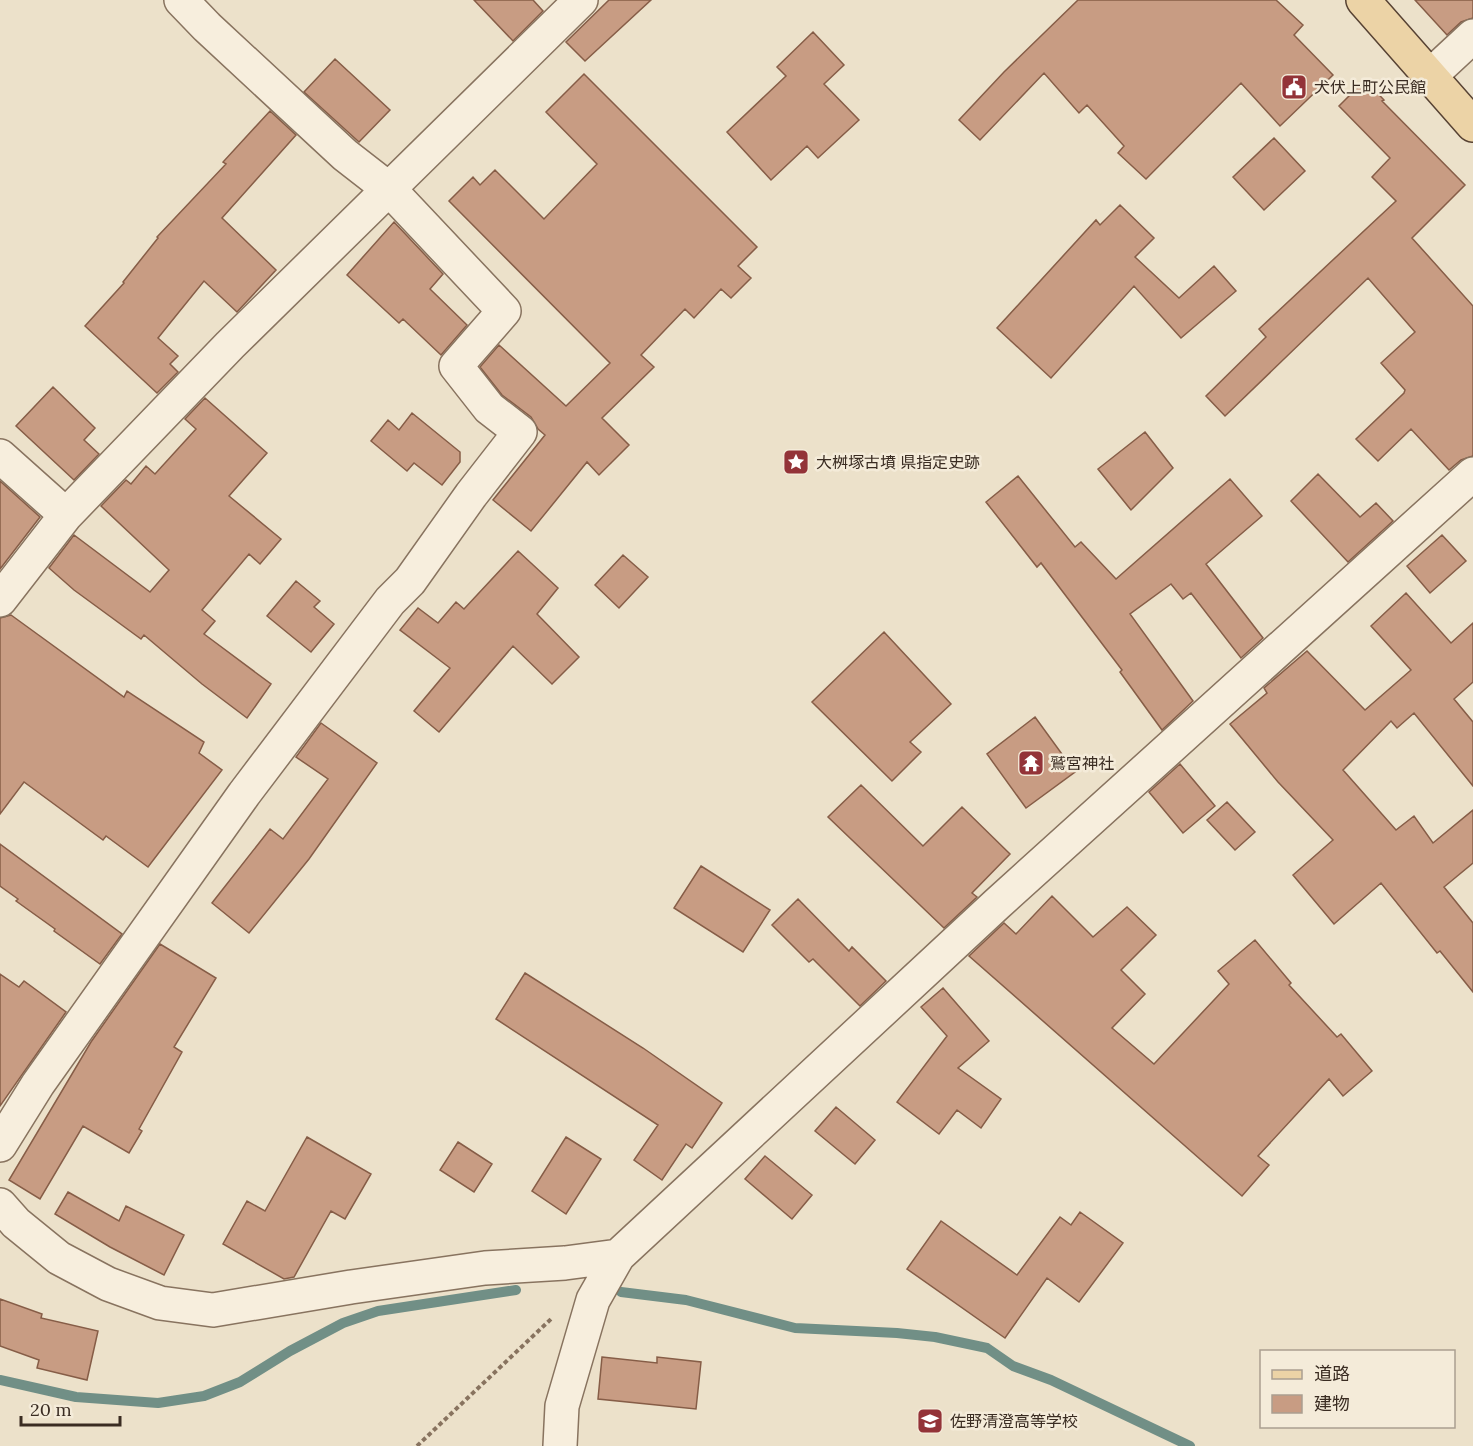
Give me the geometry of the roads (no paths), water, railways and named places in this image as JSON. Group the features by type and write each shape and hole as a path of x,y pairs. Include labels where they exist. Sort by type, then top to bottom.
{"main road":[{"path":"1363,0 1473,125"}],"street":[{"path":"0,1145 38,1084 244,794 390,601 410,580 520,432 489,408 456,366 504,311 390,190 345,155 181,0"},
{"path":"0,600 66,515 230,345 581,0"},
{"path":"1430,76 1473,36"},
{"path":"0,456 66,515"},
{"path":"560,1446 562,1406 593,1300 618,1256 988,912 1473,474"},
{"path":"0,1205 16,1224 59,1258 108,1284 160,1303 213,1310 485,1268 565,1263 618,1256"}],"waterway":[{"path":"0,1380 76,1397 158,1403 204,1396 240,1382 290,1351 343,1323 378,1311 516,1290"},
{"path":"621,1292 686,1300 795,1328 897,1333 935,1337 987,1348 1013,1366 1051,1380 1190,1446"}],"place":[{"name":"犬伏上町公民館","path":"1294,87"},
{"name":"大桝塚古墳 県指定史跡","path":"796,462"},
{"name":"鷲宮神社","path":"1031,763"},
{"name":"佐野清澄高等学校","path":"930,1421"}]}
